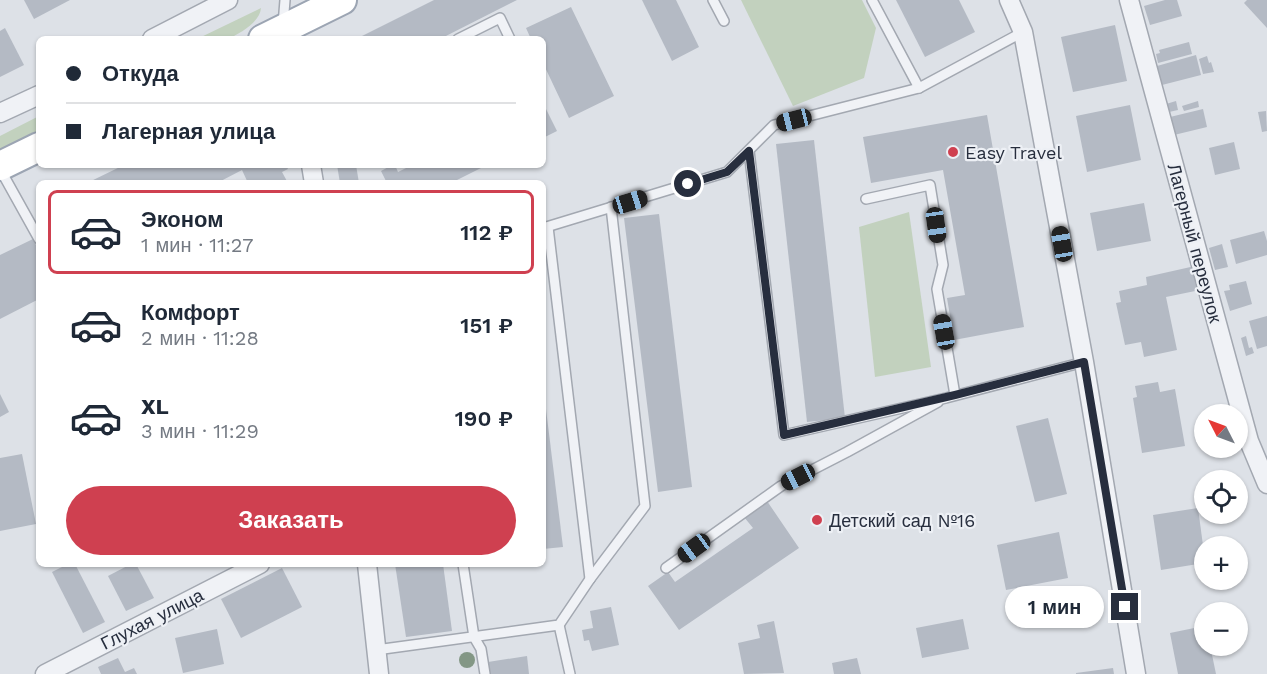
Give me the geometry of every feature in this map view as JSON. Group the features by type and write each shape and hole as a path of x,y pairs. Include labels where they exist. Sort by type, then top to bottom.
{"main road":[{"path":"277,36 342,0"},
{"path":"0,168 36,149"}],"street":[{"path":"158,36 228,0"},
{"path":"1009,0 1023,32 1084,362 1136,674"},
{"name":"Лагерный переулок","path":"1129,0 1249,441 1267,484"},
{"path":"0,113 36,95"},
{"name":"Глухая улица","path":"54,672 248,567"},
{"path":"367,567 379,674"}],"lane":[{"path":"277,36 285,0"},
{"path":"713,0 724,21"},
{"path":"872,0 919,88"},
{"path":"464,36 500,18 509,36"},
{"path":"590,579 546,227 727,172 774,125 919,88 1023,32"},
{"path":"749,151 784,435 1084,362"},
{"path":"0,168 36,234"},
{"path":"866,199 930,185 942,266 937,289 950,396"},
{"path":"570,674 559,625 590,579 645,506 611,207"},
{"path":"666,568 781,486 950,396"},
{"path":"463,567 474,637 481,649 485,674"},
{"path":"376,650 559,625"}],"green space":[{"path":"741,0 862,0 876,28 864,78 793,106"},
{"path":"261,8 253,23 234,36 203,36"},
{"path":"36,118 36,134 0,152 0,136"},
{"path":"909,212 931,367 875,377 859,227"}],"building":[{"path":"24,0 70,0 34,19"},
{"path":"434,0 517,0 446,36 362,36"},
{"path":"642,0 676,0 699,47 672,61"},
{"path":"896,0 959,0 975,32 925,57"},
{"path":"1165,0 1177,0 1182,16 1150,25 1144,6"},
{"path":"1247,0 1267,0 1267,28 1244,3"},
{"path":"571,7 614,96 569,118 546,69 546,36 530,36 526,28"},
{"path":"1115,25 1127,81 1073,92 1061,37"},
{"path":"5,28 24,65 0,77 0,31"},
{"path":"1189,42 1192,54 1158,63 1156,54 1160,53 1159,50"},
{"path":"1196,55 1201,75 1162,85 1157,66"},
{"path":"1207,56 1214,72 1203,74 1199,59"},
{"path":"1176,101 1178,110 1169,112 1166,104"},
{"path":"1198,101 1199,107 1184,111 1182,106"},
{"path":"1130,105 1141,160 1087,172 1076,116"},
{"path":"546,109 557,131 546,136"},
{"path":"1203,109 1207,127 1174,135 1170,117"},
{"path":"1266,111 1267,131 1262,132 1258,112"},
{"path":"987,115 1024,327 954,340 947,298 965,295 943,170 871,183 863,137"},
{"path":"814,140 845,418 807,422 776,144"},
{"path":"1234,142 1240,169 1215,175 1209,148"},
{"path":"118,168 288,169 282,172 286,180 247,180 242,170 223,180 93,180"},
{"path":"338,168 356,168 358,180 340,180"},
{"path":"386,168 396,168 398,172 406,168 481,168 457,180 386,180 381,171"},
{"path":"1144,203 1151,241 1097,251 1090,213"},
{"path":"659,214 692,487 658,492 624,218"},
{"path":"1264,231 1267,255 1236,264 1230,240"},
{"path":"33,239 36,245 36,301 0,319 0,255"},
{"path":"1222,244 1228,267 1215,270 1209,248"},
{"path":"1195,266 1200,290 1166,297 1177,350 1144,357 1141,342 1125,345 1116,303 1121,302 1119,291 1147,285 1146,277"},
{"path":"1246,281 1252,304 1230,311 1224,291 1230,290 1229,285"},
{"path":"1267,316 1267,346 1257,349 1249,321"},
{"path":"1246,336 1249,348 1252,347 1254,353 1246,356 1241,338"},
{"path":"1158,382 1160,392 1175,389 1185,446 1142,453 1133,398 1137,397 1135,386"},
{"path":"0,394 9,412 0,417"},
{"path":"546,409 563,547 546,549"},
{"path":"1048,418 1067,494 1035,502 1016,426"},
{"path":"22,454 36,524 0,531 0,458"},
{"path":"767,501 799,548 679,630 648,586 668,572 675,582 753,528 744,517"},
{"path":"1194,509 1194,524 1200,524 1202,536 1194,536 1194,565 1161,570 1153,515"},
{"path":"1059,532 1068,578 1006,590 997,545"},
{"path":"62,567 77,567 105,622 83,633 52,572"},
{"path":"125,567 138,567 154,598 126,611 108,576"},
{"path":"395,567 443,567 452,631 406,637"},
{"path":"282,568 302,607 241,638 221,599"},
{"path":"611,607 619,645 592,651 589,640 584,641 582,630 593,628 590,611"},
{"path":"963,619 969,649 922,658 916,628"},
{"path":"774,621 784,673 744,674 738,643 760,638 757,625"},
{"path":"1194,628 1194,656 1212,656 1216,674 1178,674 1170,633"},
{"path":"217,629 224,664 183,673 175,638"},
{"path":"527,656 529,674 490,674 488,662"},
{"path":"118,658 125,672 134,668 137,674 101,674 98,667"},
{"path":"857,658 861,674 834,674 832,663"},
{"path":"1113,668 1114,674 1076,674 1076,673"}],"place":[{"name":"Easy Travel","path":"953,152"},
{"name":"Детский сад №16","path":"817,520"}],"route":[{"path":"688,184 727,172 749,151 784,435 1084,362 1125,607"}]}
